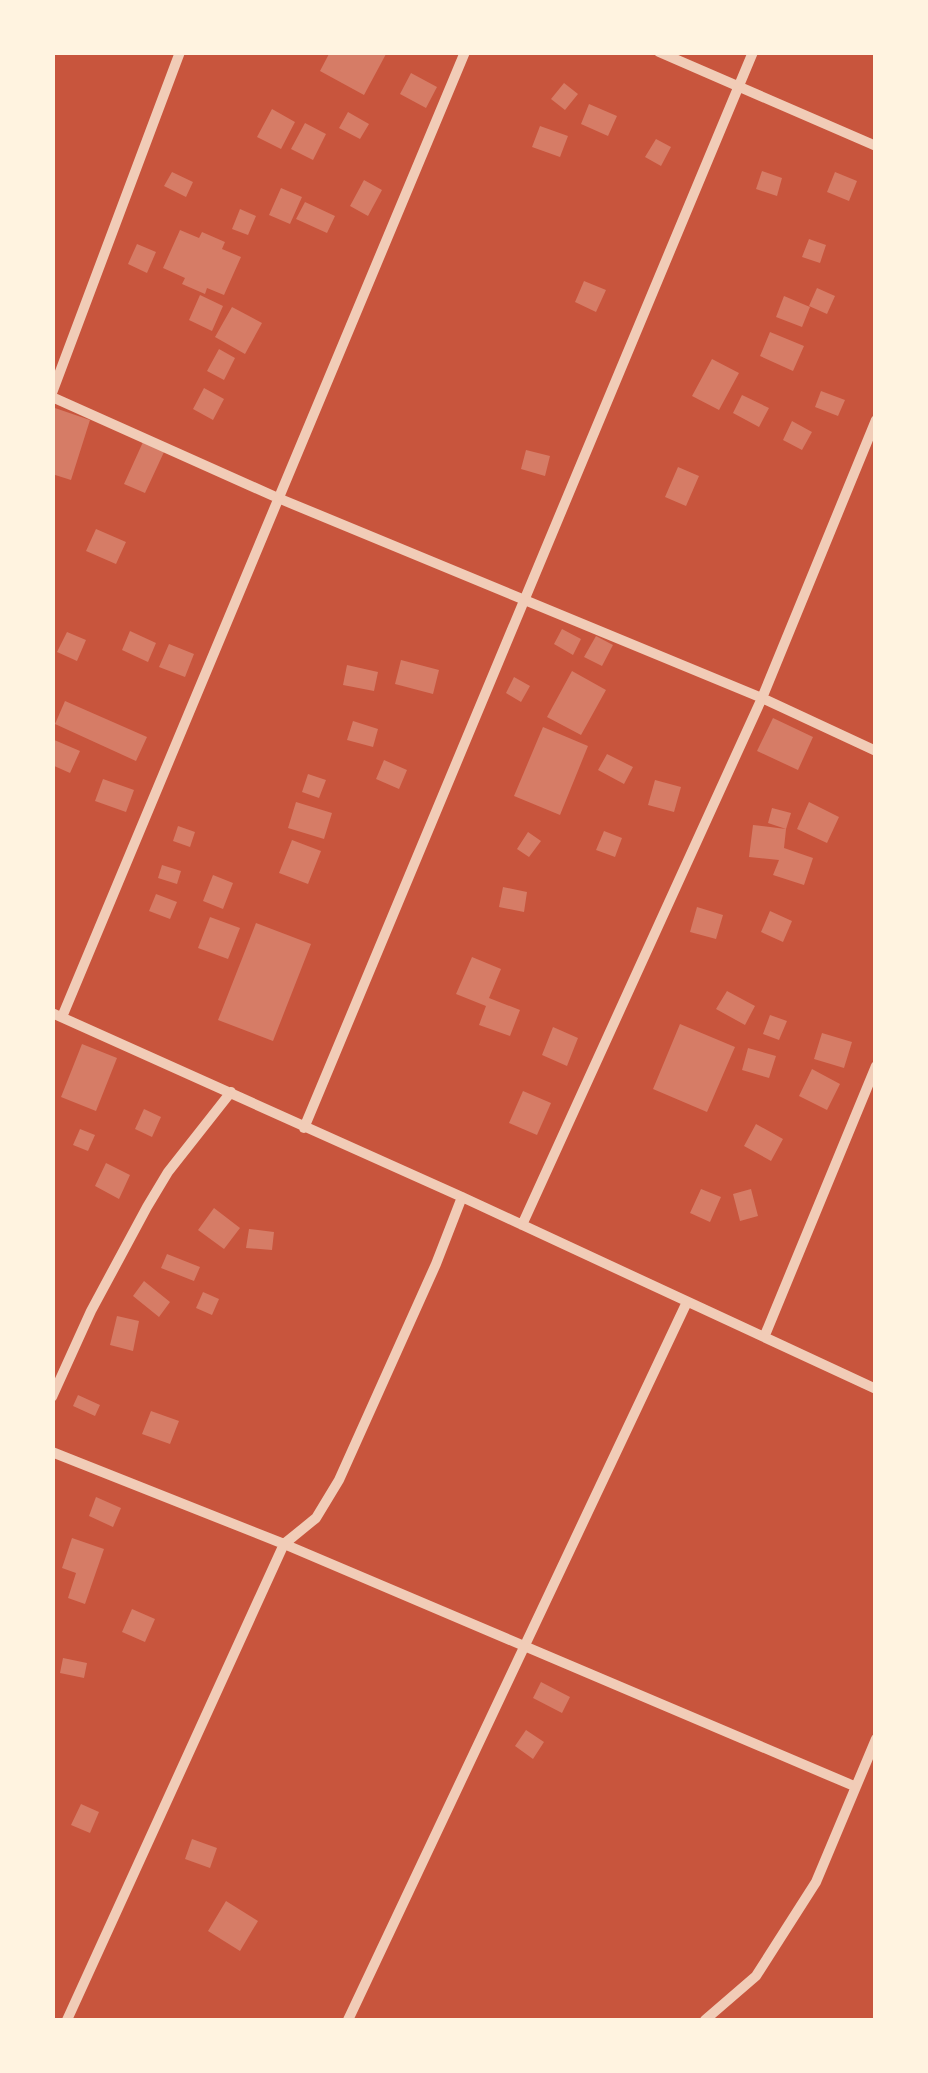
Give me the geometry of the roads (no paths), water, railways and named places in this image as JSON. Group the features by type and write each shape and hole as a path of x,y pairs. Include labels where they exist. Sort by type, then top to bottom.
{"street":[{"path":"180,52 52,395 278,498 526,598 876,751"},
{"path":"465,52 57,1015 462,1196 876,1388"},
{"path":"659,52 876,146"},
{"path":"304,1128 753,52"},
{"path":"522,1225 762,698 876,420"},
{"path":"765,1335 876,1066"},
{"path":"52,1397 91,1311 146,1207 168,1172 231,1092"},
{"path":"67,2020 284,1544 316,1518 339,1480 436,1264 462,1196"},
{"path":"348,2020 687,1302"},
{"path":"52,1452 284,1544 854,1786"},
{"path":"705,2020 756,1976 816,1882 876,1739"}]}
